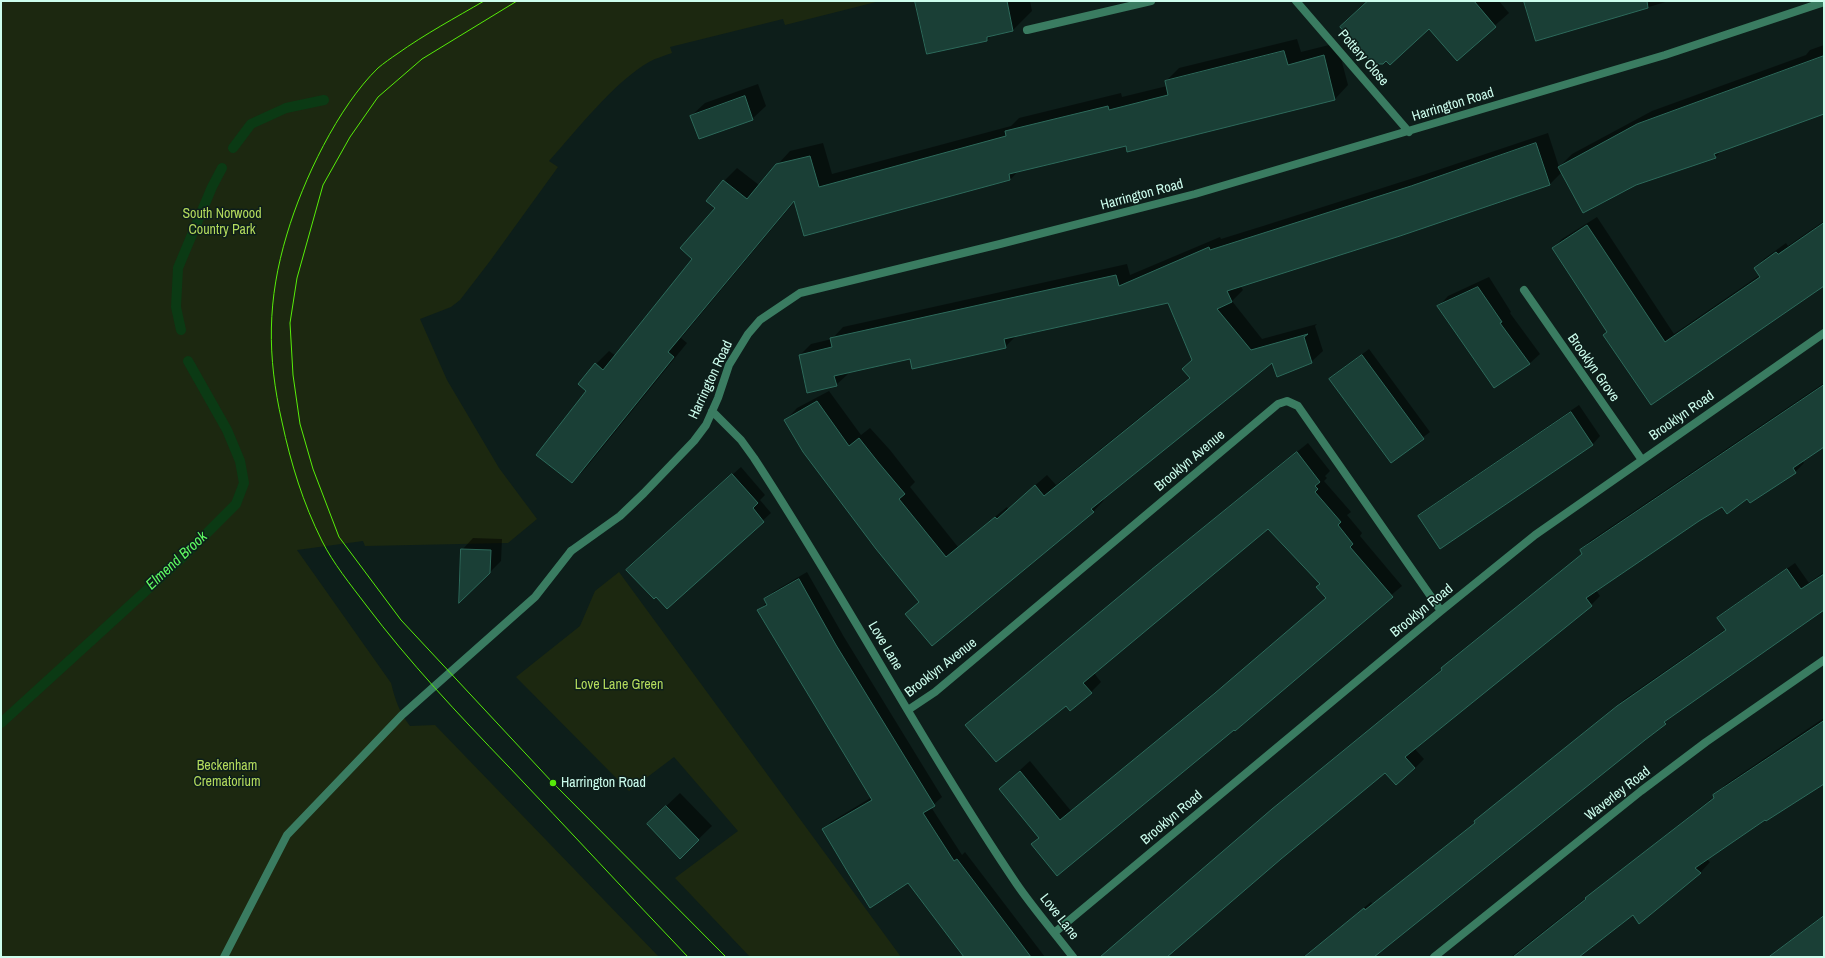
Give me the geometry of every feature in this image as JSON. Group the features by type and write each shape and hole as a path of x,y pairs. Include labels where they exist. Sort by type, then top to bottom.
{"street":[{"path":"1027,30 1151,1"},
{"name":"Pottery Close","path":"1296,1 1409,132"},
{"name":"Harrington Road","path":"224,957 287,835 402,715 535,597 571,551 601,531 644,493 694,441 706,425 729,365 748,334 760,320 800,293 1105,218 1195,194 1409,132 1665,55 1824,2"},
{"name":"Brooklyn Grove","path":"1524,290 1642,460"},
{"name":"Brooklyn Road","path":"1054,932 1535,535 1824,333"},
{"name":"Brooklyn Avenue","path":"908,710 935,692 1278,404 1287,401 1298,406 1440,612"},
{"name":"Love Lane","path":"712,411 734,432 754,458 826,573 976,822 1017,884 1073,957"},
{"name":"Waverley Road","path":"1434,957 1641,791 1706,742 1824,660"}],"green space":[{"name":"South Norwood Country Park","path":"1,1 880,1 785,25 783,19 670,47 672,53 649,62 609,94 549,161 558,167 460,300 451,307 420,319 447,380 499,468 537,519 508,543 365,546 363,541 297,550 391,683 398,705 410,726 435,725 659,957 1,957"},
{"name":"Love Lane Green","path":"619,572 901,957 750,957 675,878 738,831 674,757 629,791 516,677 580,626 595,591"}],"building":[{"path":"915,1 1007,1 1013,31 987,37 987,41 927,54"},
{"path":"1368,1 1474,1 1496,27 1457,61 1429,29 1390,65 1386,61 1383,64 1373,64 1340,27"},
{"path":"1524,1 1647,1 1648,8 1536,41"},
{"path":"1284,51 1288,65 1324,55 1335,100 1127,152 1126,146 1009,174 1010,180 804,236 794,201 668,352 674,357 572,483 536,455 586,391 578,384 595,363 603,370 692,259 680,248 715,208 706,201 723,180 747,199 776,164 810,156 819,187 1006,136 1005,131 1108,106 1109,110 1168,95 1165,81"},
{"path":"1824,56 1824,114 1714,154 1716,158 1636,185 1583,213 1558,167 1637,124"},
{"path":"745,96 753,120 699,139 690,116"},
{"path":"1536,143 1550,185 1400,236 1227,291 1232,302 1217,309 1251,350 1308,334 1304,337 1312,363 1277,377 1272,363 1091,509 1094,512 932,646 905,614 919,602 876,549 803,452 784,420 817,401 849,446 859,438 905,494 899,499 946,557 995,517 997,519 1035,485 1044,496 1190,378 1182,369 1192,360 1168,303 1004,339 1006,348 912,369 910,359 834,376 837,386 807,393 799,355 832,347 830,338 1116,275 1119,286 1209,247 1210,250 1251,237 1411,186"},
{"path":"1824,223 1824,286 1651,405 1603,335 1607,332 1552,248 1587,225 1665,342 1760,277 1754,268 1776,252 1778,254"},
{"path":"1478,287 1502,322 1500,323 1530,364 1494,388 1437,306"},
{"path":"1362,355 1424,439 1391,463 1329,379"},
{"path":"1824,385 1824,447 1793,468 1796,473 1750,503 1747,499 1727,514 1722,507 1586,598 1592,606 1405,757 1415,768 1396,785 1385,773 1281,859 1167,957 1100,957 1272,809 1442,670 1441,668 1582,554 1580,550"},
{"path":"1571,412 1593,445 1440,549 1418,516"},
{"path":"1297,452 1320,482 1315,486 1318,489 1315,492 1341,522 1338,525 1353,544 1350,547 1393,597 1235,731 1234,730 1057,876 1031,844 1039,838 999,789 1020,771 1060,820 1215,693 1326,598 1316,587 1320,584 1268,529 1083,683 1092,693 1070,711 1066,706 996,762 965,725 1151,570"},
{"path":"732,474 758,503 753,508 764,522 667,609 656,597 654,599 626,570"},
{"path":"461,549 491,550 490,573 459,603"},
{"path":"1787,569 1801,589 1824,574 1824,610 1664,722 1666,724 1374,957 1304,957 1364,908 1365,910 1475,823 1474,821 1617,706 1726,630 1717,618"},
{"path":"799,579 836,645 935,806 923,813 954,861 957,859 1031,957 964,957 908,883 870,908 847,871 822,829 872,800 757,610 767,605 764,599"},
{"path":"1824,721 1824,784 1766,821 1765,820 1695,868 1701,873 1639,924 1633,915 1579,957 1513,957 1586,899 1585,898 1714,798 1713,795"},
{"path":"666,806 699,840 680,859 647,824"},
{"path":"1824,916 1824,957 1769,957"}],"waterway":[{"name":"Elmend Brook","path":"233,148 251,124 286,108 324,100"},
{"name":"Elmend Brook","path":"181,330 176,307 178,268 212,187 222,168"},
{"name":"Elmend Brook","path":"1,723 184,556 236,504 244,483 240,461 227,430 188,361"}],"tram line":[{"path":"484,1 440,26 392,57 378,68 363,84 349,103 336,123 312,168 294,213 280,258 273,305 271,328 272,351 277,398 282,422 298,483 315,527 331,557 382,626 434,687 688,957"},
{"path":"517,1 422,59 378,97 350,137 323,185 297,278 290,323 293,375 300,424 313,469 339,537 401,620 553,783 726,957"}],"place":[{"name":"Harrington Road","path":"553,783"}],"park label":[{"name":"Beckenham Crematorium","path":"227,774"}]}
